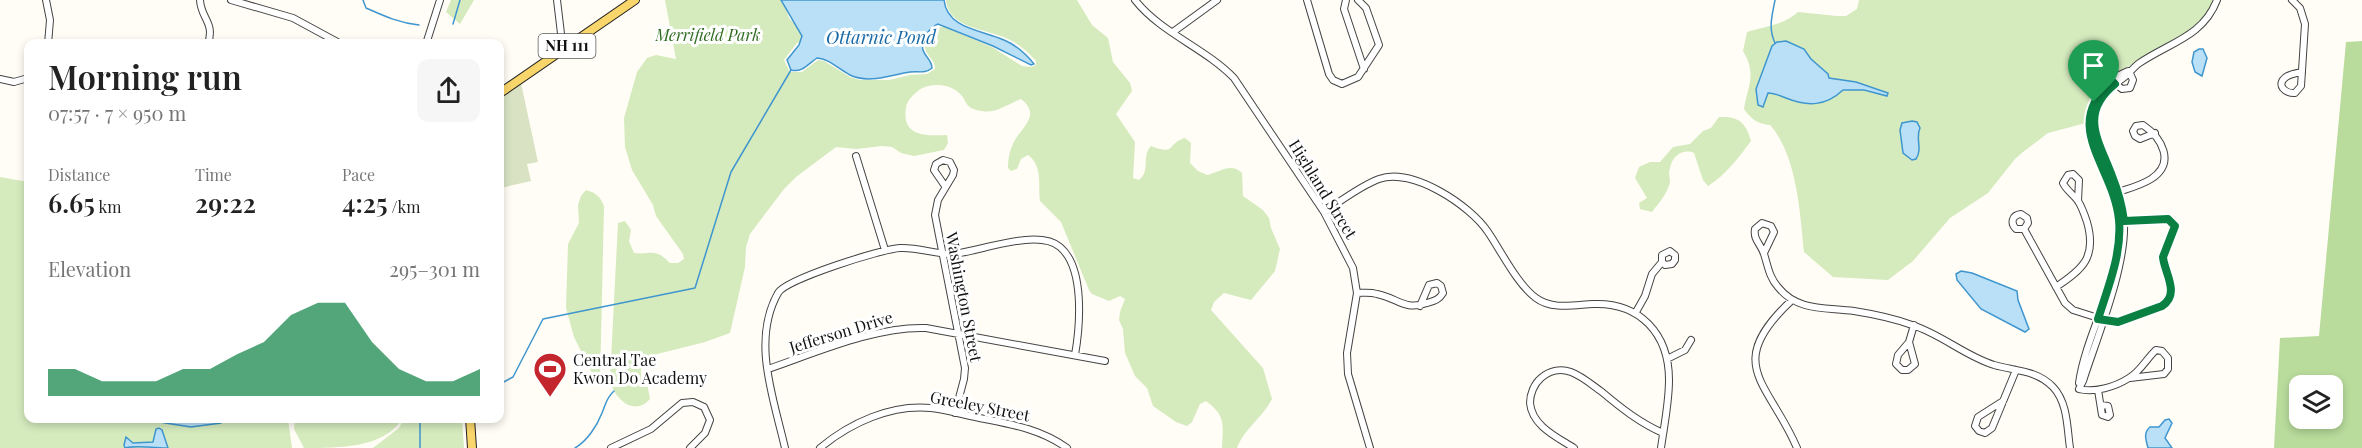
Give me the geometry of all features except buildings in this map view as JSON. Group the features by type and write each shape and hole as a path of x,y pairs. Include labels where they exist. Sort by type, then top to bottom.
{"main road":[{"name":"NH 111","path":"504,90 635,0"},
{"path":"470,423 472,448"}],"street":[{"path":"46,0 50,20 48,39"},
{"path":"200,0 202,11 210,27 209,39"},
{"path":"234,0 293,18 332,39"},
{"path":"428,39 440,0"},
{"path":"557,0 564,48"},
{"name":"Highland Street","path":"1135,0 1147,13 1211,58 1234,78 1324,212 1353,268 1357,293 1347,353 1348,374 1370,448"},
{"path":"1173,32 1217,0"},
{"path":"1307,0 1329,74 1338,83 1347,84 1358,77 1377,50 1378,41 1366,8 1358,0"},
{"path":"1346,0 1344,9 1364,69"},
{"path":"2130,378 2154,351 2162,351 2168,358 2168,369 2163,375 2130,378 2090,392 2079,389 2117,255 2122,221 2116,192 2093,124 2102,97 2113,82 2199,28 2208,20 2217,0"},
{"path":"2292,0 2300,8 2306,24 2302,72"},
{"path":"2113,82 2124,90 2130,88 2133,80 2129,71"},
{"path":"0,80 14,82 24,79"},
{"path":"2116,192 2148,180 2159,170 2163,160 2163,149 2160,139 2155,134"},
{"path":"856,156 885,250"},
{"path":"1324,212 1378,179 1393,176 1408,178 1431,187 1469,211 1485,227 1525,287 1542,302 1567,306 1612,304 1636,312 1658,336 1667,359 1669,394 1661,448"},
{"name":"Washington Street","path":"945,186 935,210 965,368 955,413"},
{"path":"2056,287 2078,272 2088,255 2090,237 2079,201"},
{"path":"2024,229 2069,307 2078,313 2100,320 2118,322 2162,306 2170,297 2170,278 2163,257 2174,230 2174,224 2170,220 2122,221"},
{"path":"1764,253 1774,232 1768,224 1762,223 1756,226 1754,232 1764,253 1772,279 1792,300 1813,308 1853,311 1914,325 1985,362 2038,376 2055,389 2064,406 2070,448"},
{"path":"785,448 765,352 765,337 774,303 781,290 802,278 885,250 908,248 953,254 1044,239 1061,248 1071,262 1080,316 1076,355"},
{"path":"1636,312 1645,296 1652,274 1662,261"},
{"path":"1357,293 1373,293 1406,306 1420,306"},
{"path":"1792,300 1764,330 1756,347 1755,359 1756,372 1761,386 1786,423 1797,448"},
{"path":"1909,342 1914,325"},
{"name":"Jefferson Drive","path":"768,369 898,328 926,328 1105,361"},
{"path":"1667,359 1684,350 1691,340"},
{"path":"1574,448 1543,427 1532,411 1530,398 1534,386 1544,375 1553,371 1566,370 1575,373 1639,421 1663,433"},
{"path":"2003,401 1978,417 1976,426 1979,431 1985,433 1992,428 2016,370"},
{"path":"2098,390 2101,405"},
{"path":"611,448 651,429 679,405 690,401 704,407 710,423 705,433 690,448"},
{"name":"Greeley Street","path":"820,448 850,427 888,413 918,408 955,413 1034,430 1053,438 1067,448"}],"green space":[{"path":"451,0 474,0 460,24 446,12"},
{"name":"Merrifield Park","path":"665,0 783,0 789,18 803,33 804,41 797,43 784,60 790,72 802,72 818,60 860,80 889,80 927,74 935,69 926,51 925,42 932,31 941,27 992,47 1022,66 1036,65 1036,61 1015,42 961,22 948,9 946,0 1077,0 1092,25 1108,38 1113,62 1130,83 1132,91 1116,114 1135,142 1133,178 1139,180 1143,176 1148,150 1151,146 1165,150 1185,138 1191,143 1190,163 1198,171 1207,175 1230,168 1238,170 1242,173 1243,196 1263,210 1269,218 1280,249 1275,271 1251,300 1224,293 1214,302 1211,310 1263,368 1272,399 1244,435 1237,448 1222,448 1222,421 1217,411 1206,401 1200,404 1192,422 1187,426 1176,422 1153,406 1147,388 1135,376 1125,353 1123,329 1119,320 1125,299 1120,296 1109,301 1092,294 1089,290 1061,222 1040,201 1038,170 1033,159 1028,155 1021,159 1017,169 1011,171 1008,168 1012,147 1030,117 1027,105 1021,99 992,111 976,110 971,108 954,89 938,85 919,90 909,100 906,118 907,125 917,133 947,135 948,143 944,150 914,156 901,153 892,147 856,149 836,147 796,177 784,189 750,234 730,333 705,342 645,357 641,367 641,378 647,383 650,399 638,406 625,403 616,394 610,380 618,223 625,221 631,230 629,241 634,253 657,253 670,263 678,263 684,259 683,254 656,216 653,205 632,170 625,147 624,118 637,72 647,58 656,55 676,59"},
{"path":"1859,0 2216,0 2207,17 2193,30 2118,73 2103,86 2091,103 2086,123 2048,133 2023,152 1988,193 1950,218 1913,261 1888,280 1833,277 1804,252 1796,185 1786,152 1770,125 1755,120 1744,109 1751,73 1743,51 1747,32 1780,23 1798,12 1846,16 1857,9"},
{"path":"2362,41 2362,448 2274,448 2280,338 2319,336 2346,42"},
{"path":"521,83 538,162 527,164 531,181 504,187 504,95"},
{"path":"1719,117 1736,119 1744,125 1751,141 1731,166 1708,186 1703,180 1694,153 1682,152 1671,164 1669,186 1660,202 1652,212 1640,209 1639,203 1647,198 1635,178 1639,167 1650,162 1660,162 1673,147 1690,144 1703,131 1711,128"},
{"path":"0,177 24,181 24,423 289,423 292,448 0,448"},
{"path":"586,190 597,195 604,206 600,382 596,381 574,337 566,308 568,244 579,223 578,205"},
{"path":"295,423 399,423 384,436 373,441 332,448 304,448 294,429"},
{"path":"402,423 462,423 464,448 373,448 399,428"}],"water":[{"name":"Ottarnic Pond","path":"781,0 944,0 947,10 959,23 1008,42 1034,64 1031,65 993,46 938,24 929,31 922,46 932,65 932,68 927,71 865,79 850,75 830,62 817,58 802,69 791,70 787,60 799,45 802,36"},
{"path":"1786,41 1804,49 1811,59 1828,74 1829,78 1856,82 1888,93 1887,96 1864,90 1843,90 1823,102 1809,104 1768,93 1763,107 1758,105 1756,89 1772,46 1777,42"},
{"path":"2203,49 2207,58 2202,76 2195,72 2192,62 2194,52"},
{"path":"1917,122 1920,128 1918,155 1912,160 1903,153 1900,130 1902,123"},
{"path":"1961,271 1972,273 2017,291 2029,329 2025,332 1981,309 1957,280 1956,274"},
{"path":"2169,419 2172,423 2165,438 2172,448 2148,448 2146,432 2148,429 2159,427"},
{"path":"166,423 221,423 191,427"},
{"path":"156,429 162,430 168,448 125,448 126,437 133,443 153,442"}],"waterway":[{"path":"363,0 366,8 398,21 419,25"},
{"path":"453,24 460,0"},
{"path":"1775,0 1771,27 1775,43"},
{"path":"504,382 513,377 543,319 695,288 731,172 791,70"},
{"path":"575,448 594,428 614,391"},
{"path":"420,423 420,448"}],"place":[{"name":"Central Tae Kwon Do Academy","path":"550,398"}],"route":[{"path":"2112,81 2115,84 2106,91 2098,103 2093,128 2118,192 2124,221 2168,219 2175,226 2163,257 2170,278 2168,302 2114,323 2098,319 2115,265 2119,221 2114,193 2088,128 2094,102 2103,88 2112,81"}]}
